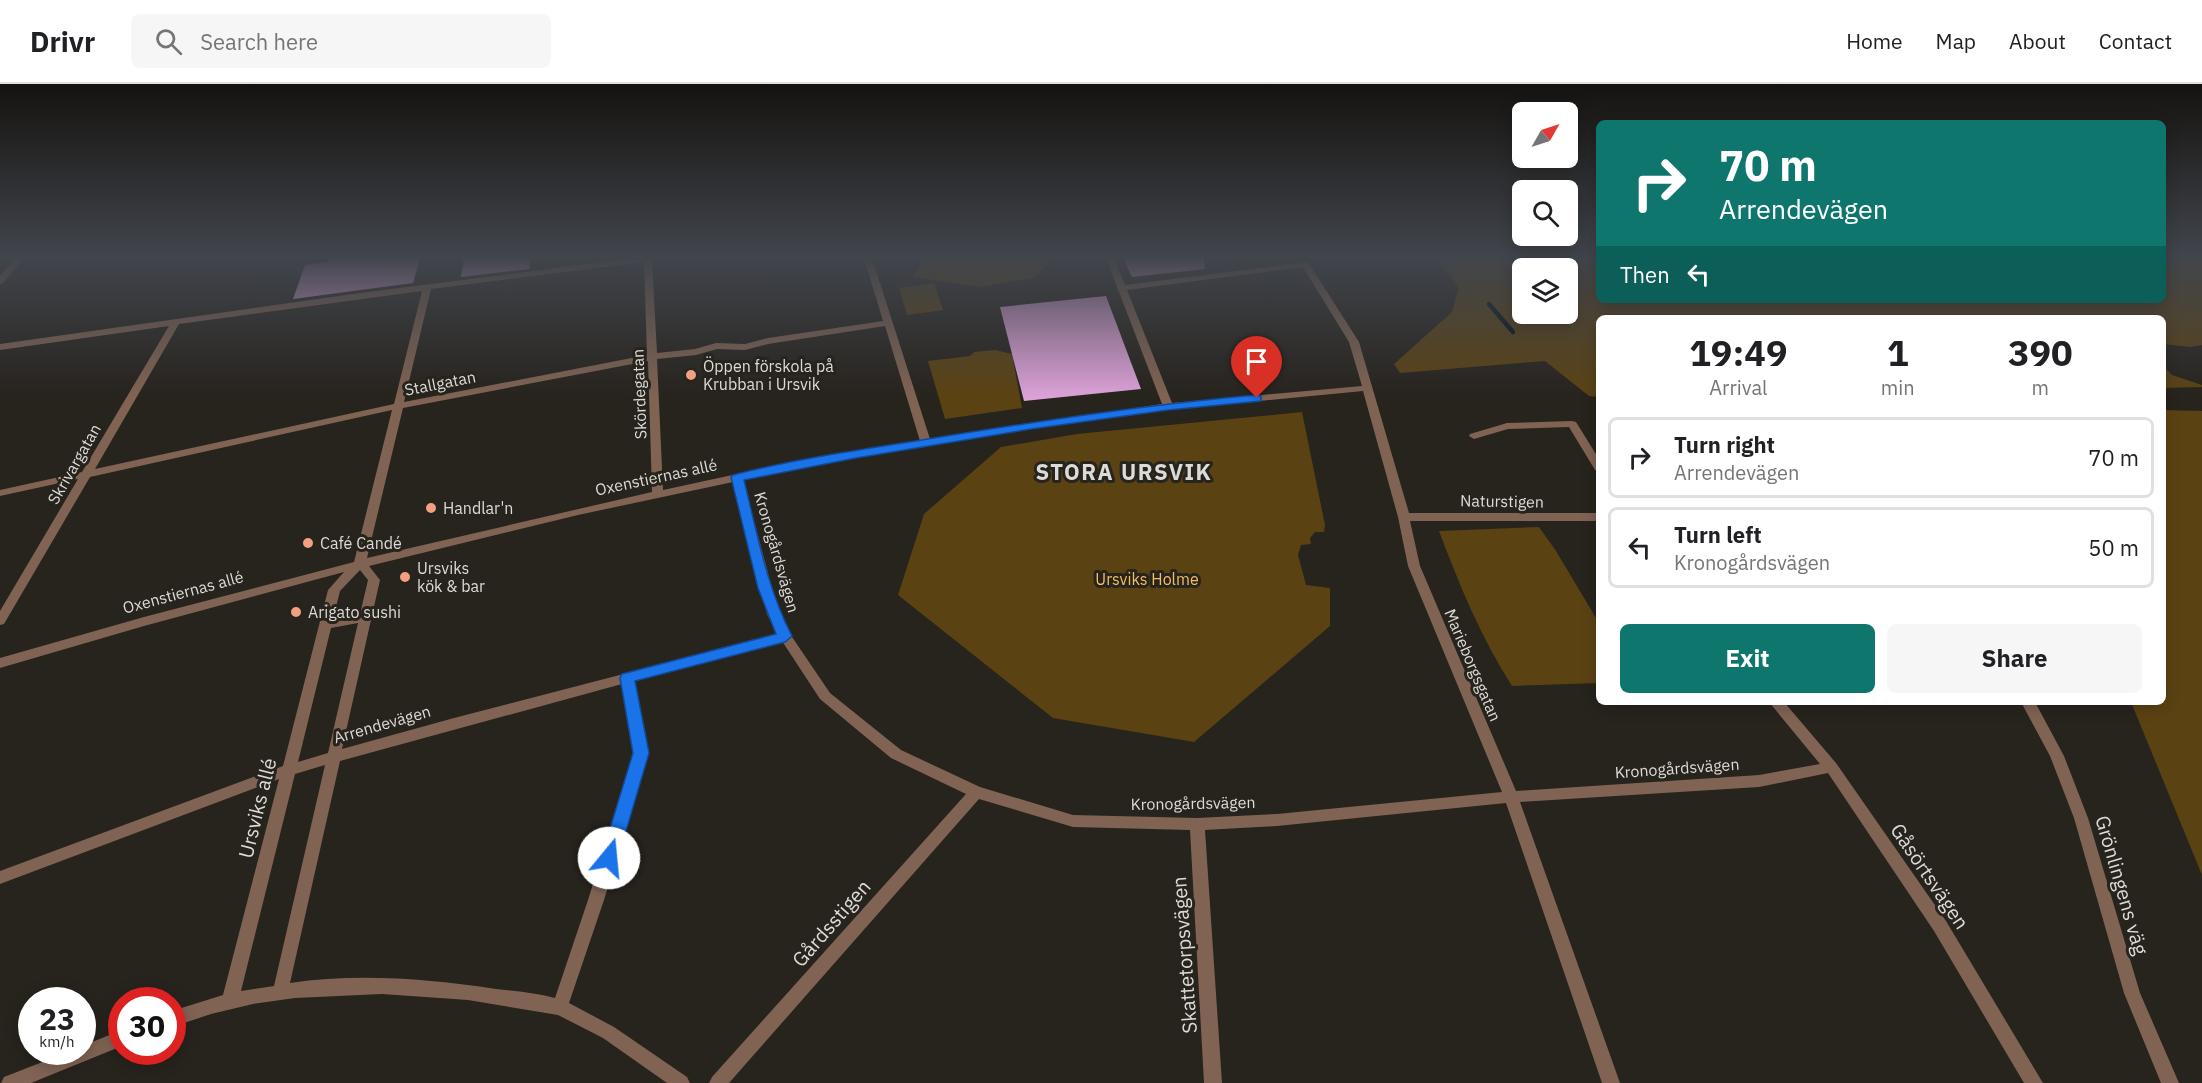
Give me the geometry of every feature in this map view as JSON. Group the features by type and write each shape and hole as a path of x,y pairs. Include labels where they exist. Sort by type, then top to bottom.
{"street":[{"path":"0,347 307,305"},
{"name":"Ursviks allé","path":"230,1002 334,590 360,562 423,305"},
{"name":"Skördegatan","path":"651,305 658,493"},
{"path":"883,305 926,442"},
{"path":"1128,305 1168,407"},
{"name":"Marieborgsgatan","path":"1331,305 1354,342 1404,517 1414,566 1511,797 1611,1083"},
{"name":"Skrivargatan","path":"0,621 175,323"},
{"name":"Stallgatan","path":"0,493 398,406 669,354 696,352 717,346 745,347 768,341 889,323"},
{"name":"Oxenstiernas allé","path":"0,663 174,611 360,562 737,477 926,442 1168,407 1368,388"},
{"path":"1474,436 1507,426 1572,424 1596,463"},
{"name":"Kronogårdsvägen","path":"737,477 773,614 825,696 896,754 976,792 1073,821 1197,824 1277,820 1511,797 1759,781 1831,767"},
{"name":"Naturstigen","path":"1404,517 1596,517"},
{"path":"280,993 374,580 360,562"},
{"path":"326,625 365,617"},
{"name":"Arrendevägen","path":"0,878 288,770 454,723 785,636"},
{"path":"560,1007 641,753 627,678"},
{"name":"Gåsörtsvägen","path":"1779,705 1831,767 1940,926 2034,1083"},
{"name":"Grönlingens väg","path":"2030,705 2057,756 2081,818 2132,993 2170,1083"},
{"name":"Gårdsstigen","path":"718,1083 976,792"},
{"name":"Skattetorpsvägen","path":"1197,824 1213,1083"},
{"path":"186,1015 230,1002 280,993 368,984 458,990 560,1007 629,1045 681,1083"},
{"path":"10,1083 108,1044"}],"green space":[{"path":"904,305 941,305 943,310 907,315"},
{"path":"1454,305 1512,305 1512,324 1578,324 1578,305 2202,305 2202,345 2190,347 2166,344 2166,315 1596,315 1596,397 1589,396 1545,361 1400,373 1394,364 1452,312"},
{"path":"995,350 1012,354 1022,408 945,419 928,361 970,356 974,352"},
{"path":"2166,369 2172,375 2202,385 2202,387 2166,388"},
{"path":"2166,410 2202,411 2202,875 2132,705 2166,705"},
{"name":"Ursviks Holme","path":"1302,412 1325,525 1324,532 1315,532 1310,538 1311,544 1301,545 1298,555 1306,585 1330,588 1330,626 1194,742 1053,718 898,595 924,514 1001,447 1077,434"},
{"path":"1539,527 1596,618 1596,683 1512,686 1471,610 1439,531"}],"building":[{"path":"1023,305 1109,305 1141,389 1024,401 1000,307"}],"waterway":[{"path":"1490,305 1513,332"}],"place":[{"name":"Öppen förskola på Krubban i Ursvik","path":"691,375"},
{"name":"Handlar'n","path":"431,508"},
{"name":"Café Candé","path":"308,543"},
{"name":"Ursviks kök & bar","path":"405,577"},
{"name":"Arigato sushi","path":"296,612"}],"district":[{"name":"STORA URSVIK","path":"1124,471"}],"route":[{"path":"609,858 641,753 627,678 785,636 773,614 765,588 737,477 856,454 1031,426 1168,407 1257,398"}]}
